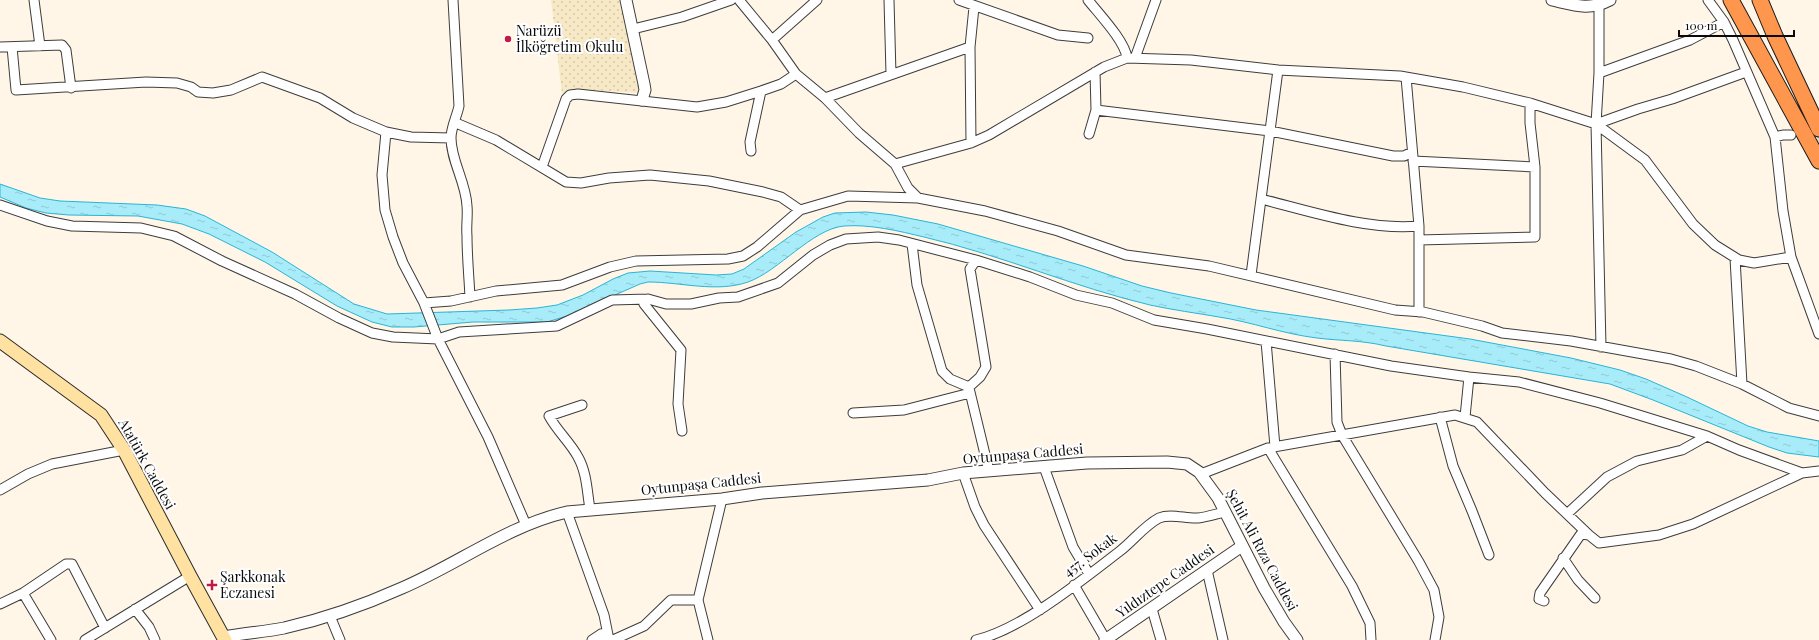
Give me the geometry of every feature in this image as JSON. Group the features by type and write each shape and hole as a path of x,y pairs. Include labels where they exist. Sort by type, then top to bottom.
{"highway":[{"path":"1731,0 1819,160"},
{"path":"1760,0 1775,36 1819,129"}],"main road":[{"name":"Atatürk Caddesi","path":"0,341 101,415 124,450 225,639"}],"street":[{"path":"34,0 40,46"},
{"path":"453,0 459,106 456,123 452,130 451,138 452,151 463,181 468,205 467,235 470,297"},
{"path":"626,0 645,90 642,100"},
{"path":"633,29 682,17 731,0"},
{"path":"739,0 772,40 796,74 825,98 859,133 895,164 908,188 918,198"},
{"path":"772,40 817,0"},
{"path":"889,0 891,74"},
{"path":"959,0 1058,34 1088,38"},
{"path":"1088,0 1119,40 1126,54 1131,58"},
{"path":"1131,58 1156,0"},
{"path":"1552,0 1584,7 1599,5 1610,0"},
{"path":"1708,0 1724,22 1775,137 1791,257 1819,334"},
{"path":"1599,5 1599,73 1596,124 1601,347"},
{"path":"971,143 970,47 974,6"},
{"path":"1599,73 1690,40 1724,22"},
{"path":"0,47 62,45 66,50 71,88"},
{"path":"12,47 16,90 71,88 146,82 177,83 198,92 213,93 231,90 262,77 320,98 353,118 386,132 411,137 451,138"},
{"path":"825,98 970,47"},
{"path":"895,164 971,143 989,135 1104,66 1131,58 1191,60 1278,70 1406,77 1462,87 1530,103 1596,124 1645,160 1693,224 1715,245 1735,258 1754,263 1791,257"},
{"path":"1251,275 1278,70"},
{"path":"1089,134 1096,110 1095,72"},
{"path":"1596,124 1672,99 1746,72"},
{"path":"542,166 566,99 570,95 578,94 642,100 697,107 726,102 761,91 781,84 796,74"},
{"path":"1406,77 1419,226 1419,312"},
{"path":"751,151 750,142 761,91"},
{"path":"1419,240 1535,237 1535,167 1530,123 1530,103"},
{"path":"1096,110 1270,131 1393,156 1413,156 1535,167"},
{"path":"456,123 496,140 542,166 566,182 581,183 609,178 650,175 709,181 775,195 781,197 800,210"},
{"path":"386,132 382,175 385,210 403,262 424,304 438,338 488,437 526,525"},
{"path":"1775,137 1791,135"},
{"path":"424,304 470,297 496,291 562,285 610,267 636,261 728,259 743,256 767,239 800,210 848,196 918,198 986,211 1058,231 1126,254 1209,266 1372,305 1395,310 1419,312 1482,326 1502,333 1557,338 1671,359 1696,366 1742,384 1789,408 1819,416"},
{"path":"1261,199 1336,218 1395,227 1419,226"},
{"path":"0,205 47,221 72,226 141,228 174,236 222,261 295,294 339,318 372,333 393,337 438,338 460,332 558,326 612,300 648,300 666,304 691,304 719,298 738,297 778,283 813,255 830,245 846,239 878,237 899,240 976,260 1030,277 1076,295 1112,303 1154,320 1392,366 1469,377 1520,382 1600,403 1707,436 1739,450 1802,473"},
{"path":"912,244 917,285 942,371 950,379 970,390 989,471"},
{"path":"1735,258 1742,384"},
{"path":"853,413 904,410 970,390 986,367 970,269 976,260"},
{"path":"648,300 644,304 681,350 678,404 682,431"},
{"path":"1266,341 1271,448 1352,586 1370,623 1371,640"},
{"path":"1335,354 1337,422 1342,435 1419,562 1434,590 1439,617 1436,640"},
{"path":"1465,417 1469,377"},
{"path":"582,406 549,416 556,428 578,456 584,470 590,509"},
{"path":"1200,474 1271,448 1455,415 1477,422 1496,444 1588,535 1599,543 1659,535 1693,524 1802,473 1819,471"},
{"path":"1440,417 1453,466 1489,555"},
{"path":"1567,514 1607,477 1637,461 1682,450 1707,436"},
{"path":"0,490 28,474 52,464 124,450"},
{"name":"Oytunpaşa Caddesi","path":"225,639 283,628 330,616 403,588 509,532 544,517 567,512 722,499 762,493 928,480 963,473 1087,463 1167,462 1187,464 1200,474"},
{"path":"1044,467 1073,547 1088,574"},
{"path":"963,473 975,507 984,525 1040,610"},
{"name":"Şehit Ali Rıza Caddesi","path":"1200,474 1218,498 1264,588 1284,622 1297,640"},
{"path":"708,640 698,600 722,499"},
{"path":"567,512 604,615 608,640"},
{"name":"457. Sokak","path":"976,640 989,639 1040,610 1121,550 1160,517 1204,518 1225,512"},
{"path":"1544,601 1540,600 1540,593 1563,558 1581,534 1588,535"},
{"name":"Yıldıztepe Caddesi","path":"1106,640 1242,546"},
{"path":"1563,558 1578,580 1595,598"},
{"path":"0,604 23,593 62,566 72,564 105,628"},
{"path":"1207,570 1223,640"},
{"path":"85,640 190,576"},
{"path":"1074,585 1106,640"},
{"path":"23,593 51,640"},
{"path":"613,640 644,626 671,600 698,600"},
{"path":"135,609 155,640"},
{"path":"1152,609 1161,640"},
{"path":"330,616 340,640"},
{"path":"592,640 601,634 608,640"}],"shaded area":[{"path":"551,0 624,0 644,87 639,93 571,89 562,94"}],"water":[{"path":"0,184 40,198 60,201 157,205 186,209 205,216 272,252 354,304 387,314 509,310 557,305 583,295 628,273 650,271 716,275 732,274 744,269 796,232 823,217 835,213 866,212 893,215 938,224 1083,266 1142,286 1171,293 1256,310 1470,339 1571,358 1620,370 1646,379 1748,426 1767,432 1819,441 1819,457 1787,453 1769,447 1610,384 1368,343 1304,336 1231,319 1150,305 1122,298 953,244 884,228 844,226 832,229 820,234 808,242 760,277 736,285 711,287 648,282 640,284 567,316 547,322 473,322 414,327 392,327 372,322 337,306 265,262 209,234 182,224 138,216 69,215 46,213 26,208 0,197"}],"tunnel":[{"path":"1804,137 1819,139"}],"place":[{"name":"Narüzü İlköğretim Okulu","path":"508,39"},
{"name":"Şarkkonak Eczanesi","path":"212,585"}]}
